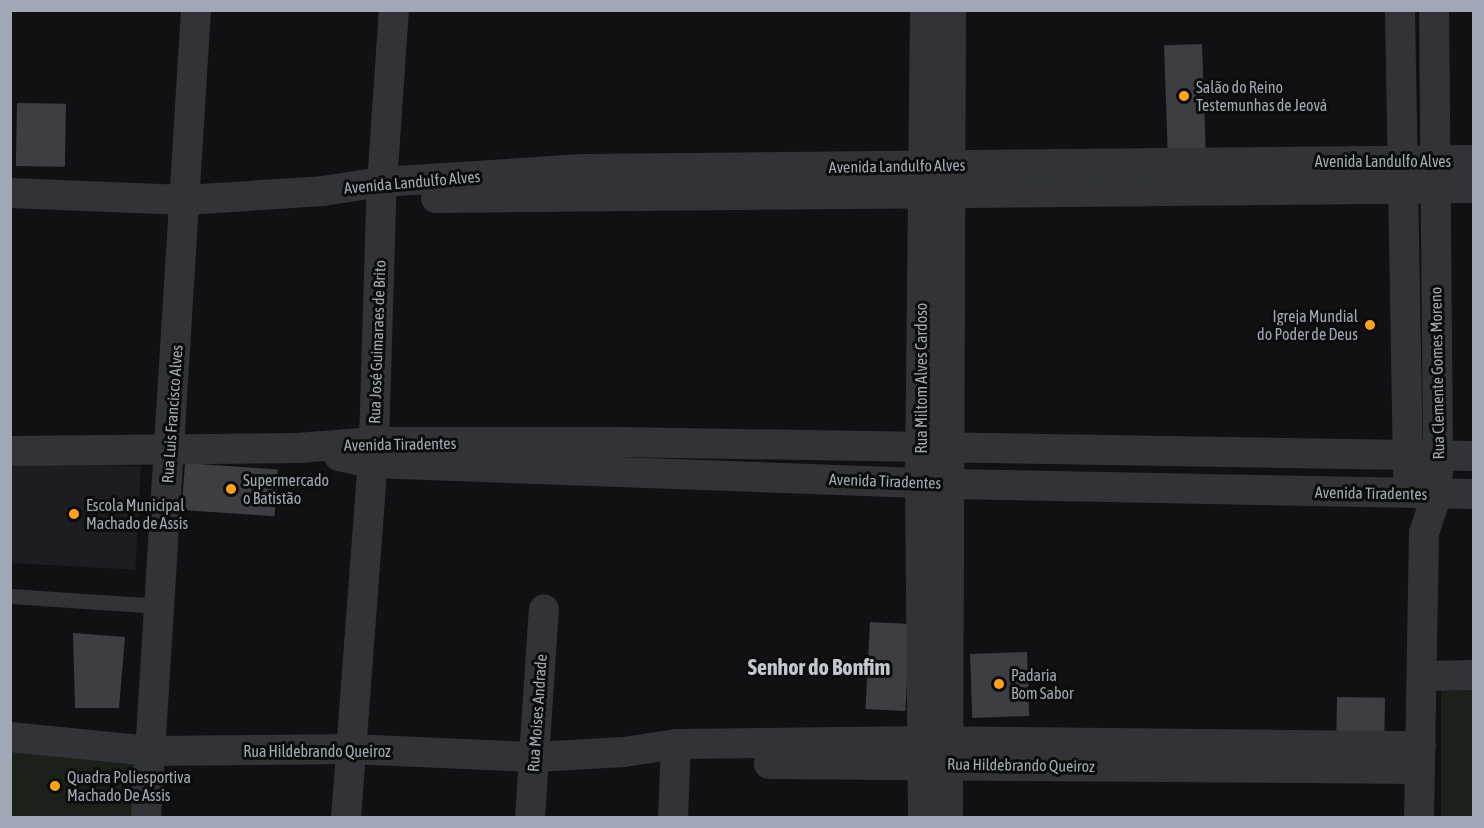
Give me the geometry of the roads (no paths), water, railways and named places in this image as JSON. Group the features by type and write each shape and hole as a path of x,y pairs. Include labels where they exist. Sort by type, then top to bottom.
{"street":[{"name":"Rua Luis Francisco Alves","path":"146,818 196,10"},
{"name":"Rua José Guimaraes de Brito","path":"346,818 349,750 373,452 382,190 394,10"},
{"name":"Rua Miltom Alves Cardoso","path":"923,818 935,752 935,180 925,10"},
{"name":"Rua Miltom Alves Cardoso","path":"935,180 951,10"},
{"name":"Rua Clemente Gomes Moreno","path":"1400,10 1405,191 1407,493 1424,532"},
{"name":"Rua Clemente Gomes Moreno","path":"1424,532 1437,494 1438,456 1434,10"},
{"name":"Avenida Landulfo Alves","path":"935,180 1404,160 1473,188"},
{"name":"Avenida Landulfo Alves","path":"10,193 185,200 322,191 583,182 935,180 1405,191 1436,174 1473,160"},
{"name":"Avenida Tiradentes","path":"10,451 297,448 373,452 619,456 935,450 1473,456"},
{"name":"Avenida Tiradentes","path":"619,456 934,484 1473,494"},
{"path":"1419,818 1424,532"},
{"name":"Rua Moises Andrade","path":"530,818 544,609"},
{"path":"1422,676 1473,675"},
{"name":"Rua Hildebrando Queiroz","path":"10,737 150,751 349,750 534,757 624,752 675,754 935,752 1420,758"},
{"name":"Rua Miltom Alves Cardoso","path":"935,752 948,818"},
{"path":"673,818 675,754"}],"lane":[{"path":"10,596 160,606"}],"place":[{"name":"Salão do Reino Testemunhas de Jeová","path":"1184,96"},
{"name":"Igreja Mundial do Poder de Deus","path":"1370,325"},
{"name":"Supermercado o Batistão","path":"231,489"},
{"name":"Escola Municipal Machado de Assis","path":"74,514"},
{"name":"Padaria Bom Sabor","path":"999,684"},
{"name":"Quadra Poliesportiva Machado De Assis","path":"55,786"}],"district":[{"name":"Senhor do Bonfim","path":"819,668"}]}
